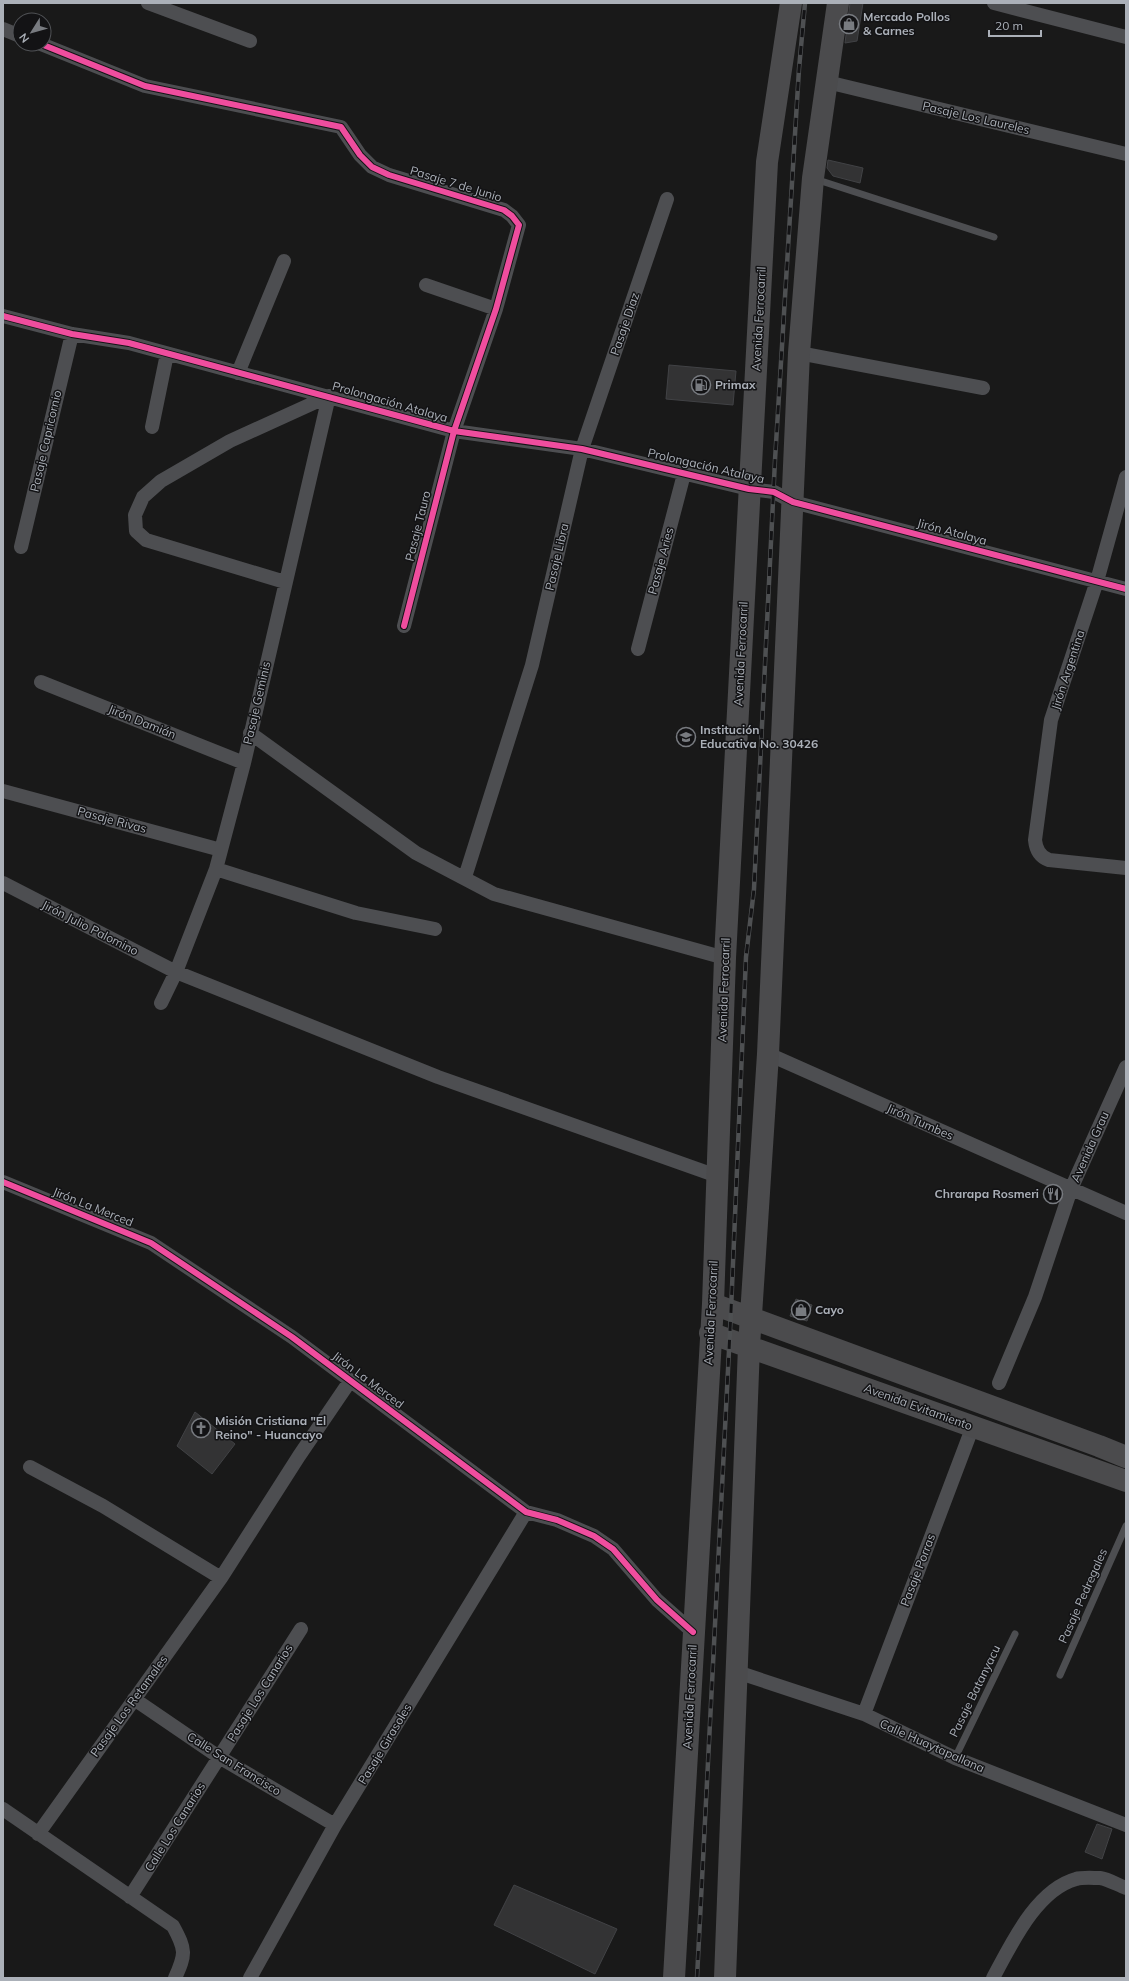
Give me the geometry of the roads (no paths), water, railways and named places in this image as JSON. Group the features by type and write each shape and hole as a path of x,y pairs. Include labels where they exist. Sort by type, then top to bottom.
{"main road":[{"name":"Avenida Ferrocarril","path":"674,1978 710,1333 713,1304 725,958 749,489 768,162 791,3"},
{"path":"725,1978 749,1346 768,1054 799,353 813,178 838,3"},
{"path":"713,1304 1126,1457"},
{"name":"Avenida Evitamiento","path":"710,1333 1126,1481"}],"street":[{"path":"148,3 250,41"},
{"path":"994,3 1126,37"},
{"name":"Pasaje 7 de Junio","path":"52,48 145,86 341,127 360,155 372,167 389,175 504,210 512,216 519,226 496,309 454,431"},
{"name":"Pasaje Los Laureles","path":"827,82 1126,154"},
{"name":"Pasaje Diaz","path":"582,449 667,199"},
{"path":"238,373 284,261"},
{"path":"426,285 496,309"},
{"name":"Prolongación Atalaya","path":"3,316 72,334 129,343 454,431 582,449 749,489 774,492"},
{"name":"Pasaje Capricornio","path":"21,547 72,334"},
{"path":"799,353 983,388"},
{"path":"152,428 167,354"},
{"path":"285,582 146,540 136,531 135,515 143,497 161,481 230,441 329,396"},
{"name":"Pasaje Geminis","path":"161,1003 176,972 216,869 244,763 329,396"},
{"name":"Pasaje Tauro","path":"404,626 454,431"},
{"name":"Pasaje Libra","path":"465,877 532,665 582,449"},
{"name":"Pasaje Aries","path":"638,649 684,474"},
{"name":"Jirón Argentina","path":"1126,478 1097,581 1051,720 1035,840 1036,848 1043,858 1049,860 1126,868"},
{"name":"Jirón Atalaya","path":"774,492 793,502 1126,589"},
{"name":"Jirón Damián","path":"41,682 244,763"},
{"path":"250,733 416,853 465,877 494,894 725,958"},
{"name":"Pasaje Rivas","path":"3,791 221,850"},
{"path":"216,869 356,913 435,929"},
{"name":"Jirón Julio Palomino","path":"3,884 176,972 438,1077 717,1176"},
{"name":"Jirón Tumbes","path":"768,1054 1126,1214"},
{"name":"Avenida Grau","path":"1000,1383 1035,1297 1071,1189 1126,1067"},
{"name":"Jirón La Merced","path":"3,1182 151,1243 292,1337 526,1512 557,1520 594,1536 613,1549 657,1600 693,1632"},
{"name":"Pasaje Los Retamales","path":"38,1834 221,1578 299,1456 350,1381"},
{"name":"Pasaje Porras","path":"864,1714 972,1426"},
{"path":"30,1467 103,1506 221,1578"},
{"name":"Pasaje Girasoles","path":"250,1978 335,1826 526,1512"},
{"name":"Pasaje Los Canarios","path":"220,1757 301,1629"},
{"name":"Calle Huaytapallana","path":"736,1672 864,1714 955,1758 1126,1826"},
{"name":"Calle San Francisco","path":"134,1699 220,1757 335,1826"},
{"name":"Calle Los Canarios","path":"130,1897 220,1757"},
{"path":"3,1809 173,1926 182,1943 183,1959 175,1978"},
{"path":"996,1977 1022,1927 1040,1904 1058,1888 1076,1879 1102,1878 1126,1888"}],"lane":[{"path":"813,178 994,237"},
{"path":"1099,1446 1126,1448"},
{"name":"Pasaje Pedregales","path":"1060,1675 1126,1526"},
{"name":"Pasaje Batanyacu","path":"955,1758 1015,1634"}],"railway":[{"path":"697,1978 731,1311 746,957 754,889 775,460 799,69 805,3"}],"place":[{"name":"Mercado Pollos & Carnes","path":"849,24"},
{"name":"Primax","path":"701,385"},
{"name":"Institución Educativa No. 30426","path":"686,737"},
{"name":"Chrarapa Rosmeri","path":"1053,1194"},
{"name":"Cayo","path":"801,1310"},
{"name":"Misión Cristiana \"El Reino\" - Huancayo","path":"201,1428"}]}
